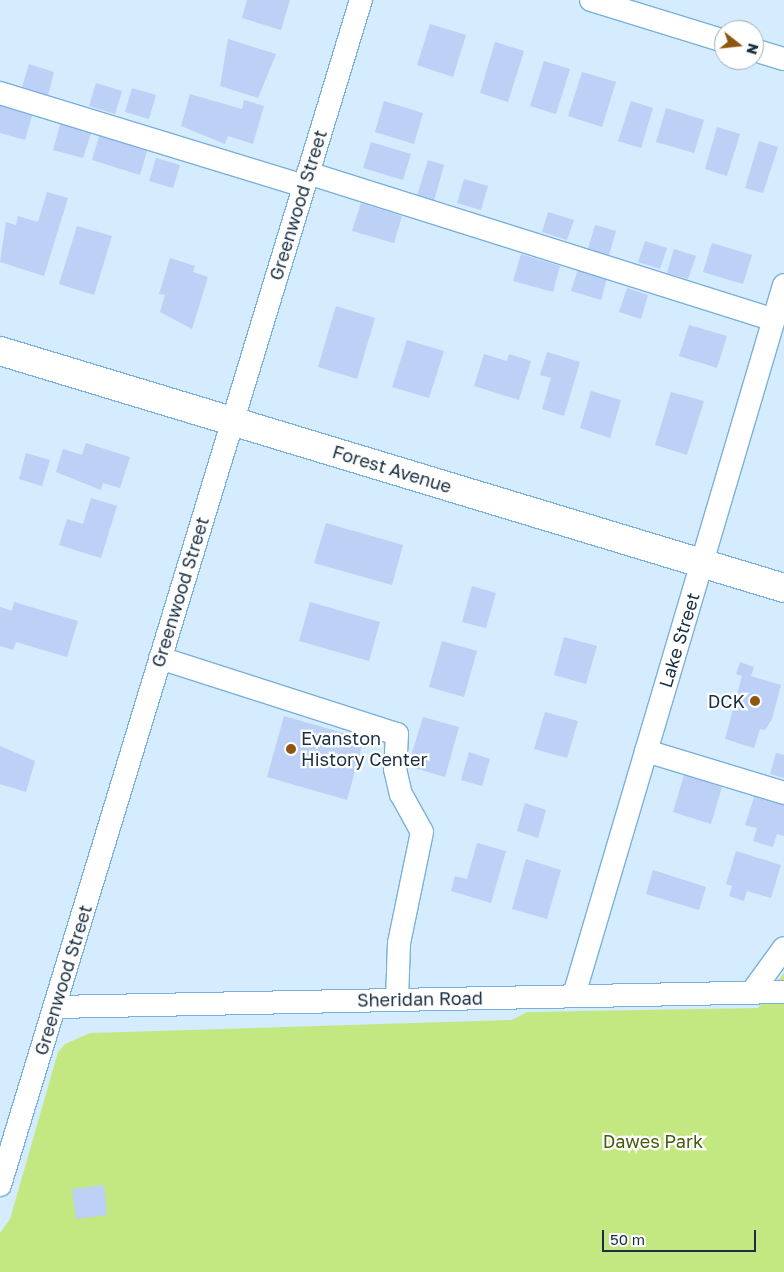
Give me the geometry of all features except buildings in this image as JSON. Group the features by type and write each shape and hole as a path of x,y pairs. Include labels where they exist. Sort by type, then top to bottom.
{"main road":[{"name":"Forest Avenue","path":"0,351 784,588"}],"street":[{"name":"Greenwood Street","path":"0,1185 361,0"},
{"path":"591,0 714,38"},
{"path":"764,53 784,60"},
{"path":"0,93 306,180 773,320"},
{"name":"Lake Street","path":"574,995 784,285"},
{"path":"160,658 397,734 395,769 401,794 422,832 399,944 397,999"},
{"path":"646,751 784,793"},
{"path":"752,992 784,948"},
{"name":"Sheridan Road","path":"55,1007 784,992"}],"green space":[{"name":"Dawes Park","path":"784,973 784,1272 0,1272 0,1233 10,1219 58,1052 65,1044 90,1033 512,1020 527,1012 758,1008"}],"place":[{"name":"DCK","path":"755,701"},
{"name":"Evanston History Center","path":"291,749"}]}
